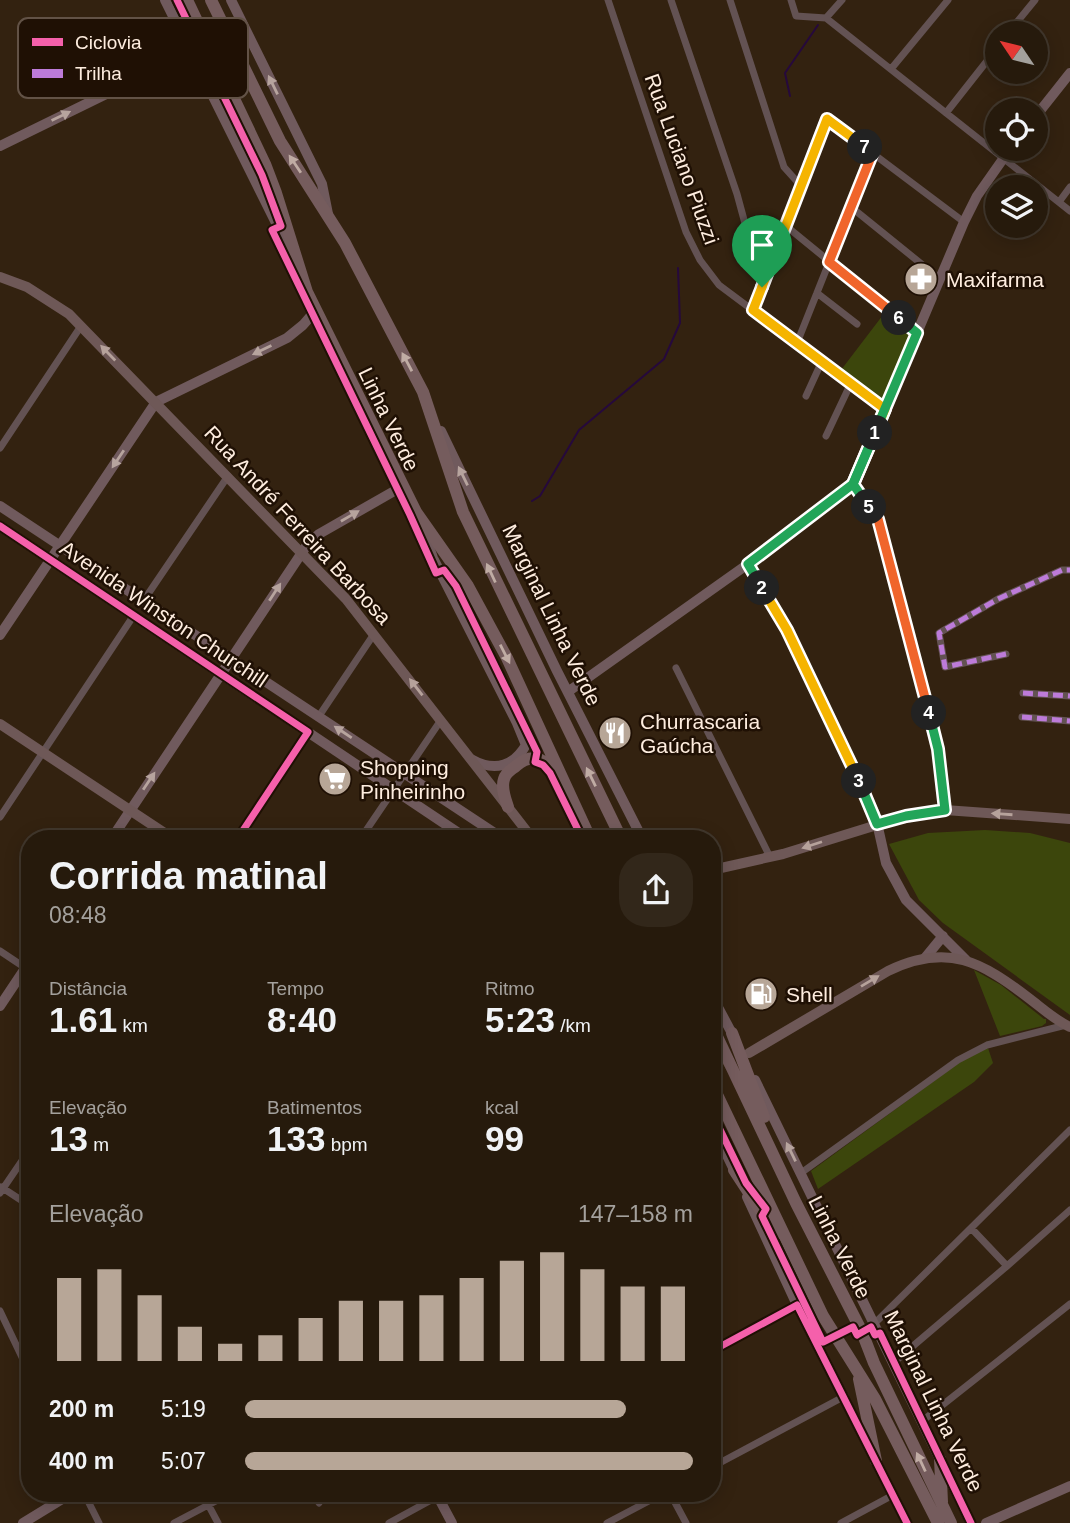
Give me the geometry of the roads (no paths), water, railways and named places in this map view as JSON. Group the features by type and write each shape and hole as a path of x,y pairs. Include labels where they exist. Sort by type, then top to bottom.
{"highway":[{"name":"Linha Verde","path":"187,0 196,18"},
{"name":"Linha Verde","path":"211,0 220,18"},
{"name":"Linha Verde","path":"248,76 280,141 345,243 430,409 463,512 617,830"},
{"name":"Linha Verde","path":"234,98 265,164 296,261 316,310 416,512 476,600 507,658 585,830"},
{"path":"508,807 503,789 507,773 522,761 532,757 540,759 550,768 581,830"},
{"path":"732,1033 796,1203"},
{"name":"Linha Verde","path":"721,1045 796,1203 862,1332 879,1375 951,1523"},
{"name":"Linha Verde","path":"721,1103 834,1336 876,1399 937,1523"},
{"path":"734,1170 773,1228 792,1265 808,1284"},
{"path":"856,1368 876,1461"},
{"path":"940,1459 942,1506"}],"main road":[{"path":"165,0 173,18"},
{"path":"231,0 240,18"},
{"path":"248,34 322,184 328,214"},
{"path":"1048,101 1070,73"},
{"path":"0,146 98,98"},
{"path":"213,98 296,261"},
{"path":"569,691 748,564 853,484 964,222 977,196 1001,161"},
{"name":"Rua André Ferreira Barbosa","path":"0,277 44,296 81,326 302,552 374,634 526,830"},
{"path":"0,635 156,402 287,338 316,310"},
{"name":"Marginal Linha Verde","path":"430,409 638,830"},
{"path":"117,830 302,552 319,534 403,486"},
{"name":"Avenida Winston Churchill","path":"0,506 490,830"},
{"path":"416,512 433,558 526,745 519,756 508,764 495,768 471,759"},
{"name":"Avenida Winston Churchill","path":"0,526 454,830"},
{"path":"748,564 787,630 874,814 881,848 906,900 966,960 1000,976 1068,1026"},
{"path":"0,724 160,830"},
{"path":"721,868 770,857 906,816 945,810 1070,818"},
{"path":"925,958 943,936"},
{"path":"749,1053 888,971 925,958 966,960"},
{"path":"0,1006 21,977"},
{"name":"Marginal Linha Verde","path":"721,1013 971,1523"},
{"path":"721,1143 797,1305 908,1523"},
{"path":"986,1523 1070,1486"},
{"path":"23,1523 57,1502"},
{"path":"443,1502 452,1523"}],"street":[{"name":"Rua Luciano Piuzzi","path":"608,0 686,232 700,260 719,285 885,409"},
{"path":"671,0 737,194 762,287"},
{"path":"730,0 784,167 801,186"},
{"path":"791,0 796,16 826,18 985,144"},
{"path":"826,18 842,0"},
{"path":"891,69 947,0"},
{"path":"1018,21 1035,0"},
{"path":"946,113 985,64"},
{"path":"753,310 827,119 964,222"},
{"path":"797,343 873,152"},
{"path":"1007,161 1070,211"},
{"path":"1059,202 1070,187"},
{"path":"851,207 940,279"},
{"path":"786,226 917,333"},
{"path":"817,293 857,324"},
{"path":"0,448 81,326"},
{"path":"806,396 822,361"},
{"path":"826,436 851,383"},
{"path":"144,600 228,476"},
{"path":"853,484 878,519 938,749 945,810"},
{"path":"1006,654 945,667 939,633 998,599 1048,575 1070,570"},
{"path":"0,817 134,615"},
{"path":"319,716 374,634"},
{"path":"676,668 770,857"},
{"path":"1023,693 1070,696"},
{"path":"1022,717 1070,721"},
{"path":"366,830 441,720"},
{"path":"242,830 308,733"},
{"path":"0,951 21,963"},
{"path":"801,1172 958,1060 987,1045 1068,1026"},
{"path":"875,1323 1070,1130"},
{"path":"21,1161 1,1189 21,1201"},
{"path":"892,1363 1070,1210"},
{"path":"971,1228 1007,1266"},
{"path":"921,1422 1070,1304"},
{"path":"721,1346 797,1305"},
{"path":"0,1311 21,1355"},
{"path":"721,1462 845,1396"},
{"path":"841,1523 893,1495"},
{"path":"88,1502 99,1523"},
{"path":"206,1502 218,1523"},
{"path":"174,1523 214,1502"},
{"path":"389,1523 425,1502"},
{"path":"607,1523 647,1502"},
{"path":"675,1502 686,1523"}],"waterway":[{"path":"790,96 785,73 818,25"},
{"path":"532,501 540,496 579,430 664,359 680,323 678,268"}],"tunnel":[{"path":"721,1070 737,1060"}],"place":[{"name":"Maxifarma","path":"921,279"},
{"name":"Churrascaria Gaúcha","path":"615,733"},
{"name":"Shopping Pinheirinho","path":"335,779"},
{"name":"Shell","path":"761,994"}]}
